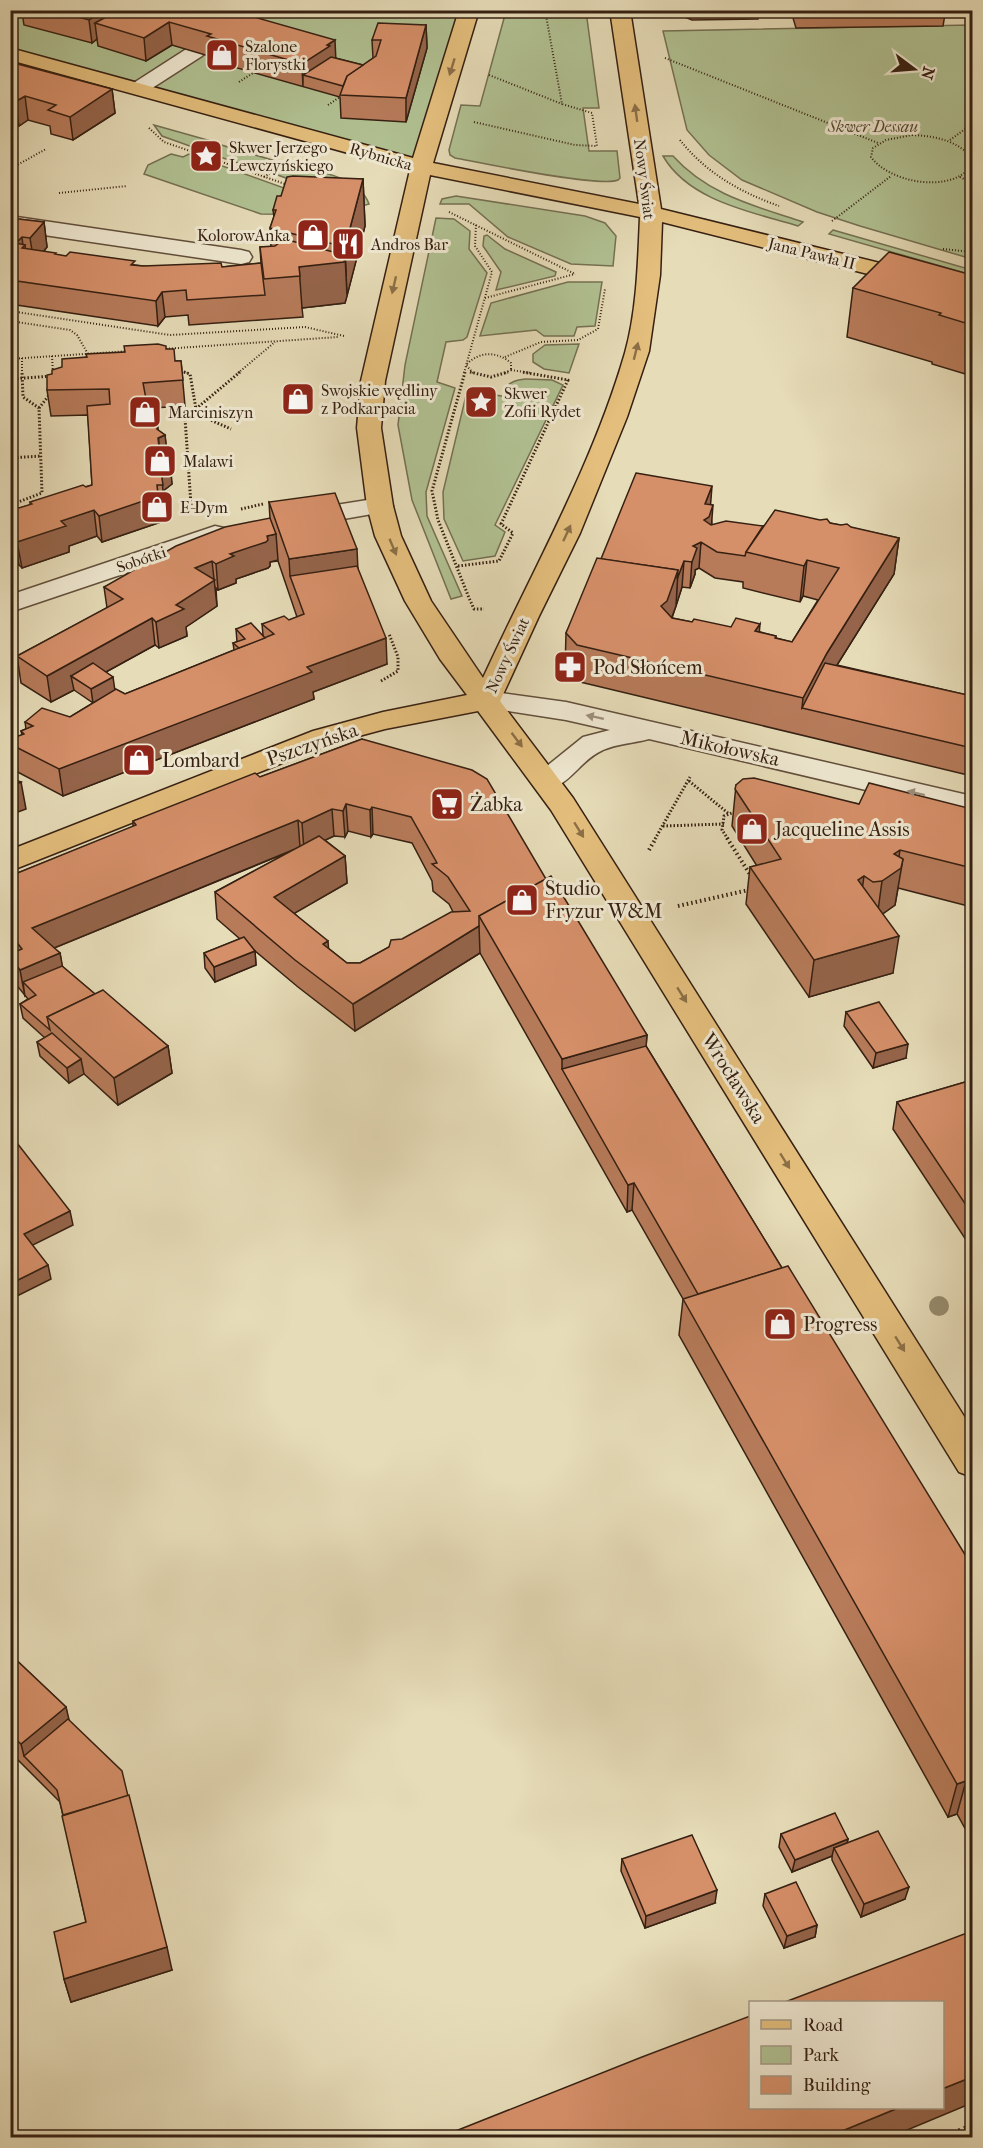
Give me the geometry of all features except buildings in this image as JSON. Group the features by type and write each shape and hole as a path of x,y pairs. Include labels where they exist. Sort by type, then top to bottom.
{"main road":[{"name":"Nowy Świat","path":"469,10 421,167 369,405 372,460 388,536 418,601 454,659 487,700 525,616 567,533 615,417 637,351 649,275 651,213 620,10"},
{"name":"Rybnicka","path":"10,54 421,167 651,213"},
{"name":"Jana Pawła II","path":"651,213 880,270 972,297"},
{"name":"Wrocławska","path":"487,700 547,781 972,1461"},
{"name":"Pszczyńska","path":"10,861 323,737 383,721 487,700"}],"street":[{"path":"227,32 254,15 255,10"},
{"path":"139,88 195,52"},
{"path":"10,224 241,257"},
{"path":"268,523 340,514 380,506"},
{"name":"Sobótki","path":"10,604 207,536 236,529"},
{"name":"Mikołowska","path":"487,700 541,706 652,730 972,806"},
{"path":"547,781 593,743 652,730"}],"path":[{"path":"545,10 562,104"},
{"path":"664,67 662,57 879,143"},
{"path":"473,122 575,145 597,146 592,113 562,104 489,75"},
{"path":"146,122 152,133 164,142 294,187"},
{"path":"949,141 972,124"},
{"path":"675,132 685,147 708,169 735,187 766,202 788,209"},
{"path":"912,135 949,141 966,150 972,157 972,164 968,171 959,177 914,182 891,176 875,167 870,160 870,152 879,143 912,135"},
{"path":"10,169 46,149"},
{"path":"841,225 831,222 891,176"},
{"path":"959,177 972,183"},
{"path":"58,193 127,186"},
{"path":"446,210 575,274 485,298"},
{"path":"474,609 434,512 432,491 492,272 475,246 476,224"},
{"path":"504,357 541,342 578,340 598,329 605,285"},
{"path":"10,311 170,335 305,327 345,337"},
{"path":"10,321 70,330 77,335 88,354"},
{"path":"344,342 348,329"},
{"path":"160,349 345,337"},
{"path":"190,491 185,418 275,341"},
{"path":"10,359 137,352"},
{"path":"93,353 94,363"},
{"path":"466,365 477,356 491,354 504,357 511,363 511,370"},
{"path":"52,356 54,382"},
{"path":"22,358 23,396 39,408"},
{"path":"458,566 499,561 513,533 501,524 568,380 511,370 501,376 488,378 470,372 466,365"},
{"path":"169,366 190,374 196,409"},
{"path":"10,379 53,376"},
{"path":"10,505 42,494 39,408 55,389"},
{"path":"192,412 231,429"},
{"path":"10,458 41,456"},
{"path":"376,683 398,671 398,657 386,628"},
{"path":"649,850 692,773"},
{"path":"689,781 729,814"},
{"path":"740,811 724,816 722,830 753,878"},
{"path":"663,826 724,824"},
{"path":"678,906 759,888"},
{"path":"942,2138 972,2125"}],"green space":[{"path":"10,11 469,11 421,167 11,54"},
{"path":"506,11 586,11 599,108 583,108 589,151 617,151 620,178 618,180 607,182 566,178 455,158 450,155 449,150 461,105 480,106"},
{"name":"Skwer Dessau","path":"972,25 972,259 817,212 742,180 709,155 687,130 663,31"},
{"path":"154,125 211,141 198,149 162,136"},
{"path":"218,144 279,162 264,171 204,152"},
{"path":"171,154 183,157 189,154 359,215 261,214 144,174 148,165"},
{"path":"663,156 673,156 701,181 733,198 803,222 798,226 723,203 689,184 674,171"},
{"path":"291,165 347,181 364,195 369,204 362,206 275,174"},
{"path":"456,196 585,216 605,223 616,236 613,266 571,264 508,237 469,204 440,204 442,199"},
{"path":"436,218 454,219 470,231 469,249 487,273 467,337 463,340 446,342 437,382 455,388 426,492 427,516 462,596 451,599 412,500 398,425 405,365"},
{"path":"833,230 972,270 972,275 829,234"},
{"path":"487,235 505,249 556,272 555,276 496,290 501,272 483,246 484,236"},
{"path":"568,282 602,282 595,326 577,327 574,336 544,336 536,330 480,336 491,303"},
{"path":"579,344 569,373 544,369 533,362 533,354 545,345"},
{"path":"552,380 563,385 495,525 505,532 495,556 463,561 444,519 443,492 467,391 509,397 505,389 507,386 514,381"}],"place":[{"name":"Szalone Florystki","path":"222,55"},
{"name":"Skwer Jerzego Lewczyńskiego","path":"206,156"},
{"name":"KolorowAnka","path":"313,235"},
{"name":"Andros Bar","path":"348,244"},
{"name":"Swojskie wędliny z Podkarpacia","path":"298,399"},
{"name":"Skwer Zofii Rydet","path":"481,402"},
{"name":"Marciniszyn","path":"145,412"},
{"name":"Malawi","path":"160,461"},
{"name":"E-Dym","path":"157,507"},
{"name":"Pod Słońcem","path":"570,667"},
{"name":"Lombard","path":"139,760"},
{"name":"Żabka","path":"447,804"},
{"name":"Jacqueline Assis","path":"752,829"},
{"name":"Studio Fryzur W&M","path":"522,900"},
{"name":"Progress","path":"780,1324"}]}
